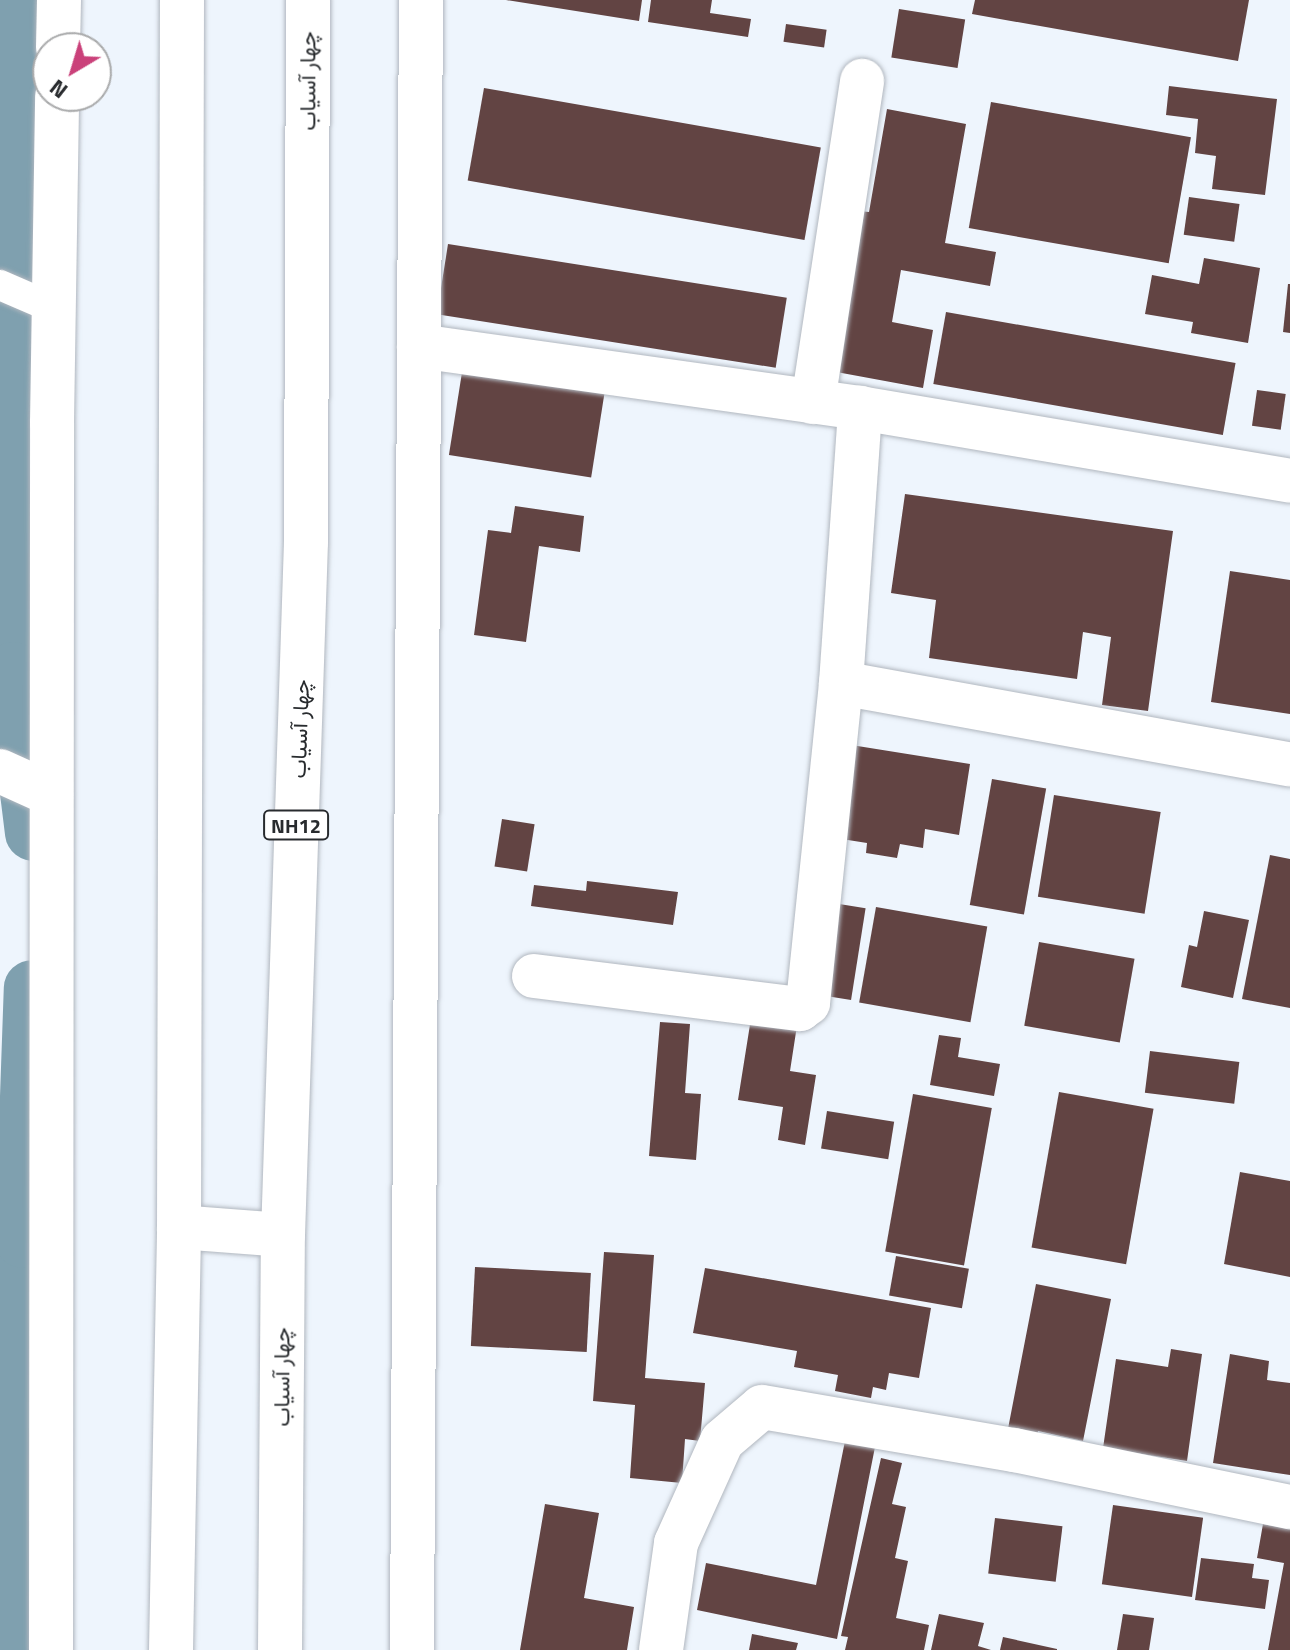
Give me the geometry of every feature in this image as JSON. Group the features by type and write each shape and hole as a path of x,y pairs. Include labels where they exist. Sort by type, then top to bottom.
{"main road":[{"path":"58,32 59,0"},
{"path":"171,1650 179,1227 182,0"},
{"name":"چهار آسیاب","path":"280,1650 283,1235 306,542 308,0"},
{"path":"412,1650 421,0"},
{"path":"813,402 862,81"},
{"path":"51,1650 51,794 57,112"},
{"path":"419,346 860,408 1290,481"},
{"path":"534,976 800,1009 808,1003 841,683 860,408"},
{"path":"841,683 1290,765"},
{"path":"0,771 51,794"},
{"path":"179,1227 283,1235"},
{"path":"661,1650 676,1543 722,1441 762,1407 1014,1450 1290,1507"}],"lane":[{"path":"0,285 53,308"}],"building":[{"path":"506,0 642,0 639,21"},
{"path":"651,0 712,0 710,13 751,19 748,37 648,22"},
{"path":"975,0 1249,0 1238,61 972,14"},
{"path":"899,9 965,19 958,68 891,57"},
{"path":"786,24 827,30 824,48 783,42"},
{"path":"1169,86 1277,99 1265,195 1212,189 1216,156 1195,153 1198,119 1166,115"},
{"path":"484,88 821,147 804,240 468,181"},
{"path":"991,102 1191,137 1169,263 969,228"},
{"path":"887,109 966,124 945,243 996,252 990,286 901,270 892,322 933,330 923,388 831,371 859,211 869,212"},
{"path":"1189,197 1240,204 1234,242 1184,235"},
{"path":"448,244 787,298 776,368 437,314"},
{"path":"1204,258 1260,268 1248,343 1191,333 1193,322 1145,314 1152,275 1199,284"},
{"path":"1290,284 1290,333 1283,332"},
{"path":"946,312 1236,363 1223,435 933,384"},
{"path":"463,366 605,389 591,477 449,455"},
{"path":"1257,390 1286,394 1281,430 1252,426"},
{"path":"905,494 1173,531 1148,711 1102,705 1111,637 1083,632 1077,679 929,658 936,600 891,593"},
{"path":"515,506 584,516 580,552 539,546 526,642 474,635 488,530 511,533"},
{"path":"1230,571 1290,580 1290,714 1211,702"},
{"path":"845,744 970,764 959,835 925,829 923,848 900,844 897,858 866,853 867,843 829,837"},
{"path":"992,779 1046,789 1024,915 970,905"},
{"path":"1054,795 1161,812 1145,914 1038,897"},
{"path":"502,819 535,824 527,872 494,866"},
{"path":"1270,855 1290,859 1290,1008 1242,999"},
{"path":"587,881 678,892 673,925 531,906 534,885 586,891"},
{"path":"833,903 866,908 851,1000 818,995"},
{"path":"876,907 987,927 970,1022 859,1003"},
{"path":"1204,911 1249,920 1233,998 1181,987 1189,945 1197,947"},
{"path":"1039,942 1135,959 1120,1043 1024,1026"},
{"path":"752,1012 798,1019 790,1071 816,1075 805,1145 778,1140 783,1107 738,1100"},
{"path":"660,1022 690,1024 685,1093 701,1094 696,1160 649,1156"},
{"path":"939,1035 961,1038 958,1057 1000,1064 994,1096 930,1085"},
{"path":"1150,1051 1239,1062 1234,1104 1145,1093"},
{"path":"1059,1092 1154,1109 1126,1264 1032,1248"},
{"path":"913,1094 992,1108 964,1265 885,1252"},
{"path":"827,1111 894,1122 888,1159 821,1149"},
{"path":"1240,1172 1290,1181 1290,1277 1224,1264"},
{"path":"604,1252 654,1255 645,1378 705,1383 700,1441 685,1439 682,1483 630,1478 635,1405 593,1401"},
{"path":"896,1256 969,1269 962,1308 889,1295"},
{"path":"475,1267 591,1273 587,1352 471,1346"},
{"path":"705,1268 931,1308 919,1378 889,1373 886,1390 873,1387 871,1398 835,1391 838,1375 794,1367 797,1351 693,1333"},
{"path":"1036,1284 1111,1299 1083,1441 1038,1431 1035,1445 1006,1439"},
{"path":"1171,1349 1202,1354 1187,1461 1103,1448 1116,1359 1168,1367"},
{"path":"1230,1354 1269,1361 1267,1380 1290,1383 1290,1475 1213,1463"},
{"path":"845,1441 875,1447 837,1639 697,1610 706,1563 816,1585"},
{"path":"881,1458 902,1463 892,1504 906,1507 895,1558 908,1561 896,1618 929,1625 924,1650 845,1650 848,1637 841,1636"},
{"path":"545,1504 599,1513 584,1598 634,1607 627,1650 520,1650"},
{"path":"1113,1505 1203,1518 1192,1597 1102,1584"},
{"path":"995,1518 1062,1526 1056,1582 988,1574"},
{"path":"1263,1524 1290,1529 1290,1650 1268,1650 1284,1563 1257,1558"},
{"path":"1201,1558 1254,1564 1252,1578 1269,1580 1265,1609 1195,1600"},
{"path":"939,1614 984,1623 978,1646 991,1650 931,1650"},
{"path":"1123,1614 1154,1618 1149,1650 1117,1650"},
{"path":"752,1634 798,1643 796,1650 749,1650"},
{"path":"1003,1637 1057,1649 1057,1650 1000,1650"}],"waterway":[{"path":"20,0 13,670 33,833"},
{"path":"22,1650 23,1240 32,988"}]}
